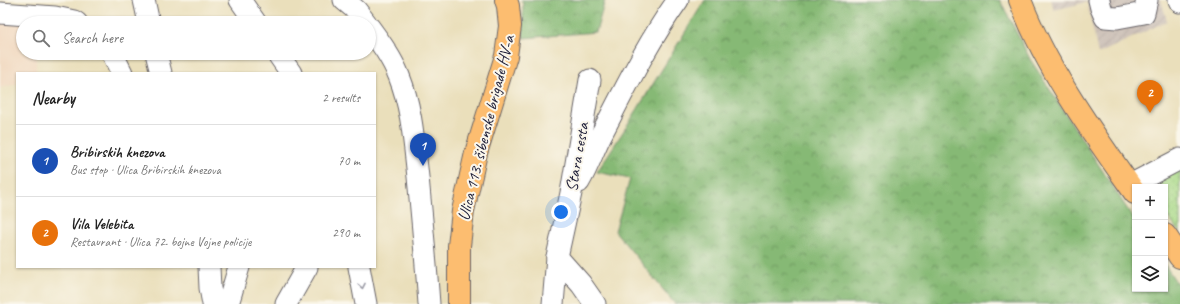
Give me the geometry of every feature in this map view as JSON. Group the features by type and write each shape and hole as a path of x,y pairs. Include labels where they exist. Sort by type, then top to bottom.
{"main road":[{"name":"Ulica 113. šibenske brigade HV-a","path":"459,304 459,246 463,211 476,153 506,56 510,26 506,0"},
{"path":"1020,0 1029,22 1061,82 1132,189"},
{"path":"1168,240 1180,257"}],"street":[{"path":"144,0 147,16"},
{"path":"240,0 251,16"},
{"path":"344,0 361,16"},
{"path":"571,193 585,172 600,138 643,56 678,0"},
{"path":"1099,0 1105,17 1117,18 1144,13 1147,0"},
{"path":"0,13 53,8 66,16"},
{"path":"376,37 388,53 399,76 413,129 425,245 429,304"},
{"path":"116,60 122,72"},
{"path":"158,60 161,72"},
{"path":"282,60 290,72"},
{"name":"Stara cesta","path":"553,304 557,257 571,193 590,80"},
{"path":"1140,184 1180,159"},
{"path":"557,257 581,284 595,304"},
{"path":"209,268 210,288 213,304"},
{"path":"228,304 239,268"},
{"path":"286,304 306,268"},
{"path":"358,268 366,304"}],"shaded area":[{"path":"1051,0 1161,0 1167,21 1098,54 1087,2 1054,10"},
{"path":"0,18 16,21 16,60 36,60 36,72 16,72 16,84 0,88"}],"green space":[{"path":"521,0 605,0 596,32 523,38 523,4"},
{"path":"705,0 1000,0 1030,59 1132,216 1132,292 1168,292 1168,270 1180,288 1180,304 675,304 615,231 630,179 597,172"},
{"path":"1180,169 1180,233 1168,217 1168,184 1156,184"}],"place":[{"name":"Vila Velebita","path":"1150,113"},
{"name":"Bribirskih knezova","path":"423,166"}]}
